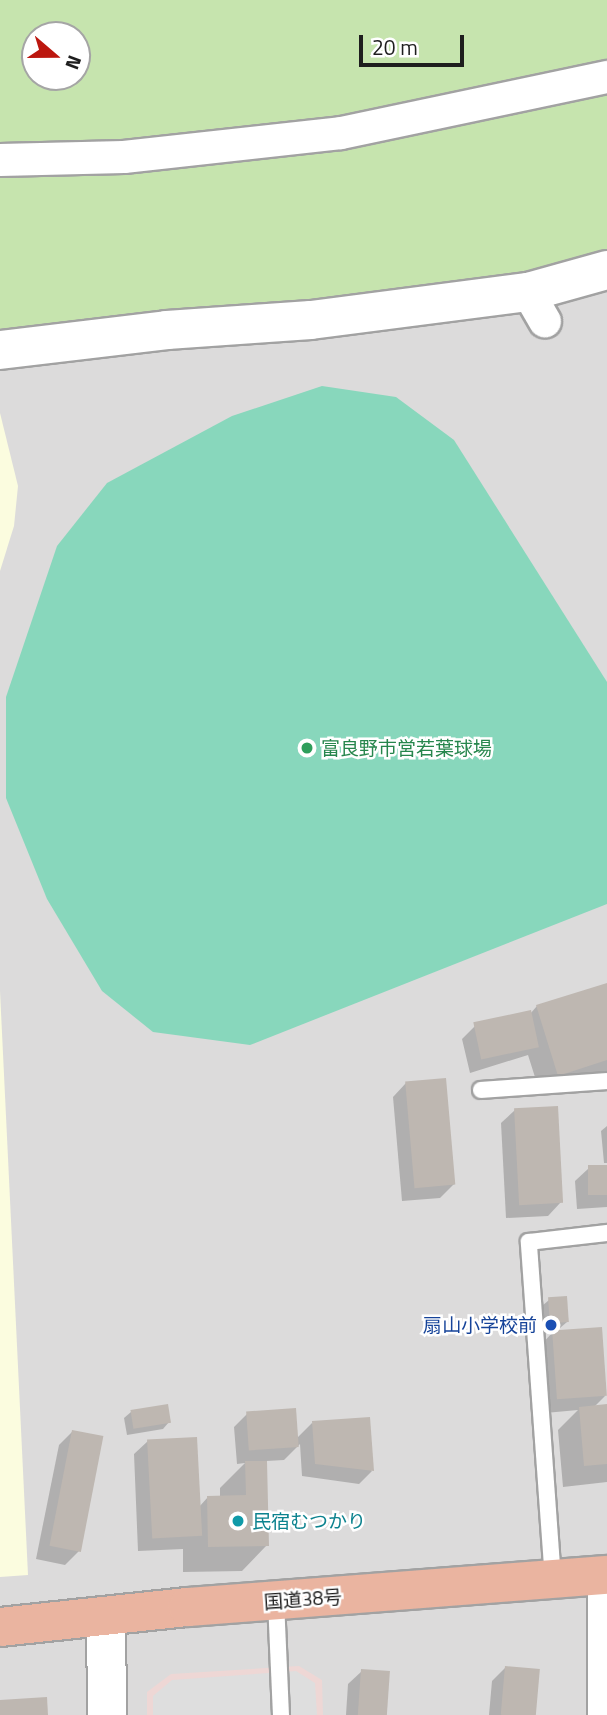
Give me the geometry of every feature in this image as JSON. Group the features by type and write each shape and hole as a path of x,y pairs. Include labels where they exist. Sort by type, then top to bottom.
{"highway":[{"name":"国道38号","path":"0,1627 276,1601 606,1575"}],"street":[{"path":"0,160 124,156 341,133 607,77"},
{"path":"0,350 167,330 537,307 607,270"},
{"path":"604,1715 606,1575"},
{"path":"106,1617 107,1715"}],"lane":[{"path":"481,1090 607,1081"},
{"path":"552,1580 529,1242 607,1233"},
{"path":"276,1601 281,1715"}],"shaded area":[{"path":"0,270 607,270 607,1715 0,1715"},
{"path":"0,413 18,486 14,526 0,571"},
{"path":"0,991 28,1575 0,1577"},
{"path":"299,1666 322,1680 323,1715 147,1715 147,1692 171,1674"},
{"path":"296,1671 315,1683 317,1715 153,1715 153,1696 172,1680"}],"green space":[{"path":"0,0 607,0 607,270 0,350"},
{"name":"富良野市営若葉球場","path":"322,386 396,397 454,440 607,682 607,904 250,1045 153,1032 102,991 47,899 6,798 6,697 57,546 107,483 232,416"}],"building":[{"path":"607,983 607,1060 558,1076 536,1005"},
{"path":"531,1010 539,1047 481,1059 473,1022"},
{"path":"446,1078 455,1185 414,1188 405,1082"},
{"path":"558,1106 563,1203 519,1205 514,1108"},
{"path":"588,1165 607,1165 607,1195 588,1195"},
{"path":"567,1296 569,1322 550,1323 548,1297"},
{"path":"602,1327 607,1396 557,1399 552,1330"},
{"path":"168,1404 171,1423 133,1429 130,1410"},
{"path":"607,1404 607,1464 584,1466 579,1407"},
{"path":"296,1408 299,1447 249,1450 246,1411"},
{"path":"370,1417 374,1471 315,1464 312,1421"},
{"path":"72,1430 103,1436 81,1552 49,1546"},
{"path":"197,1437 202,1536 152,1538 147,1440"},
{"name":"民宿むつかり","path":"245,1461 267,1461 269,1546 208,1547 207,1496 246,1495"},
{"path":"505,1666 540,1669 536,1715 501,1715"},
{"path":"361,1669 390,1671 387,1715 358,1715"},
{"path":"47,1697 48,1715 0,1715 0,1700"}],"place":[{"name":"富良野市営若葉球場","path":"307,748"},
{"name":"扇山小学校前","path":"551,1325"},
{"name":"民宿むつかり","path":"238,1521"}]}
